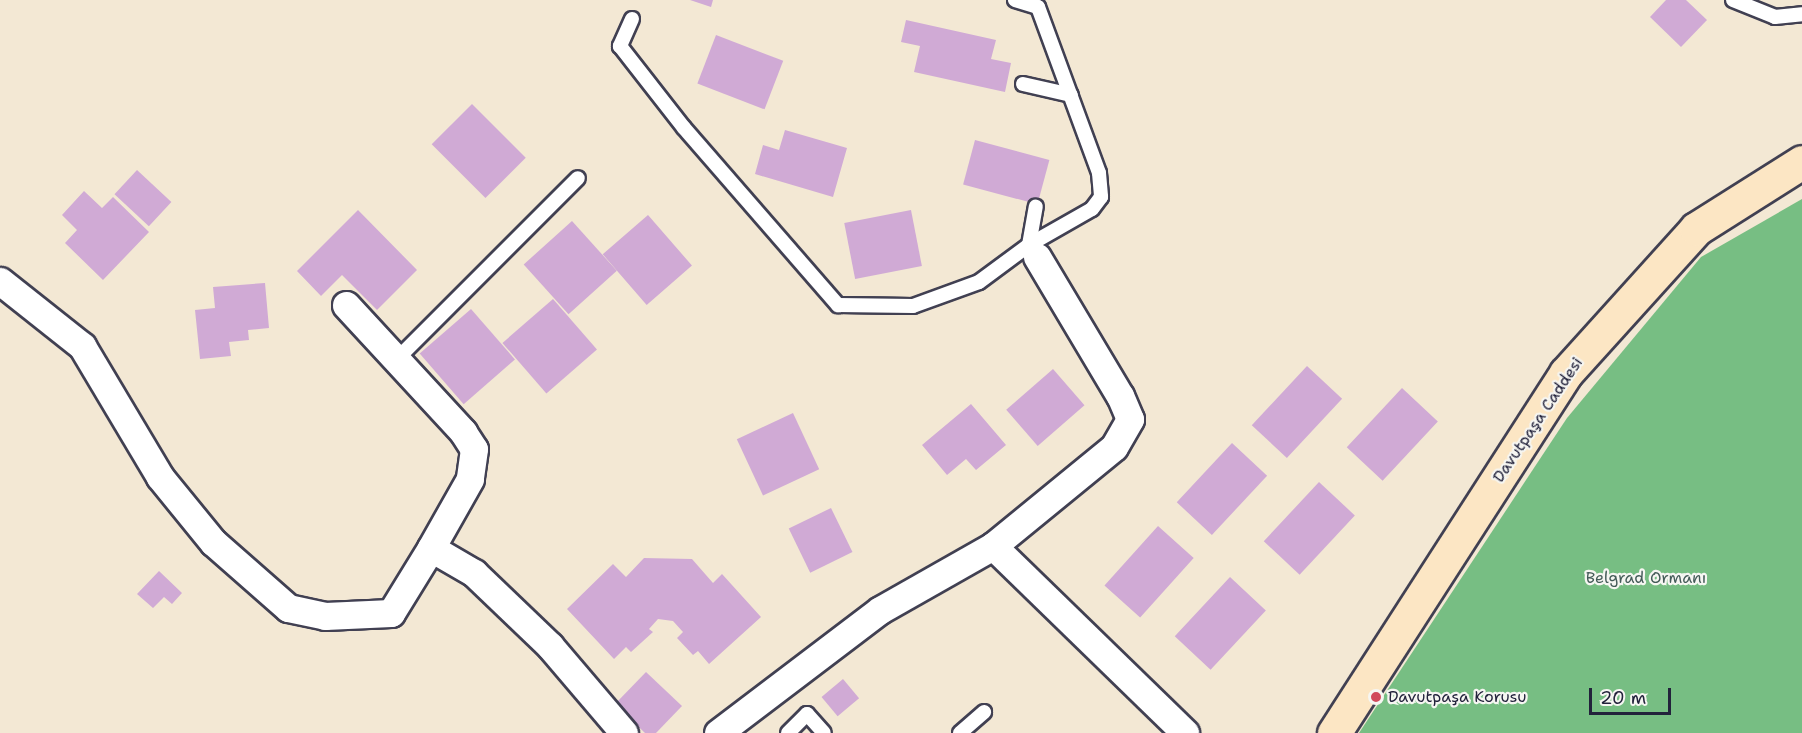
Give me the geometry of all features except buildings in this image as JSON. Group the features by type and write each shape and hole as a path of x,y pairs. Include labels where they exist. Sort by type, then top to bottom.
{"street":[{"name":"Davutpaşa Caddesi","path":"1334,733 1566,373 1696,229 1802,162"},
{"path":"718,733 880,610 993,546 1114,447 1130,419 1120,396 1033,251"},
{"path":"0,281 82,346 159,477 213,542 288,608 325,616 391,613 470,479 474,448 463,432 346,305"},
{"path":"993,546 1185,733"},
{"path":"431,548 474,573 483,581 550,646 624,733"}],"lane":[{"path":"632,19 620,46 684,128 838,305 913,306 979,282 1033,251 1092,209 1101,197 1099,172 1038,7 1015,0"},
{"path":"1733,0 1774,17 1802,14"},
{"path":"1023,84 1071,95"},
{"path":"396,360 578,178"},
{"path":"1033,251 1036,207"},
{"path":"960,733 984,712"},
{"path":"788,733 807,714 824,733"}],"green space":[{"name":"Belgrad Ormanı","path":"1802,199 1802,733 1359,733 1567,418 1701,257"}],"place":[{"name":"Davutpaşa Korusu","path":"1376,697"}]}
